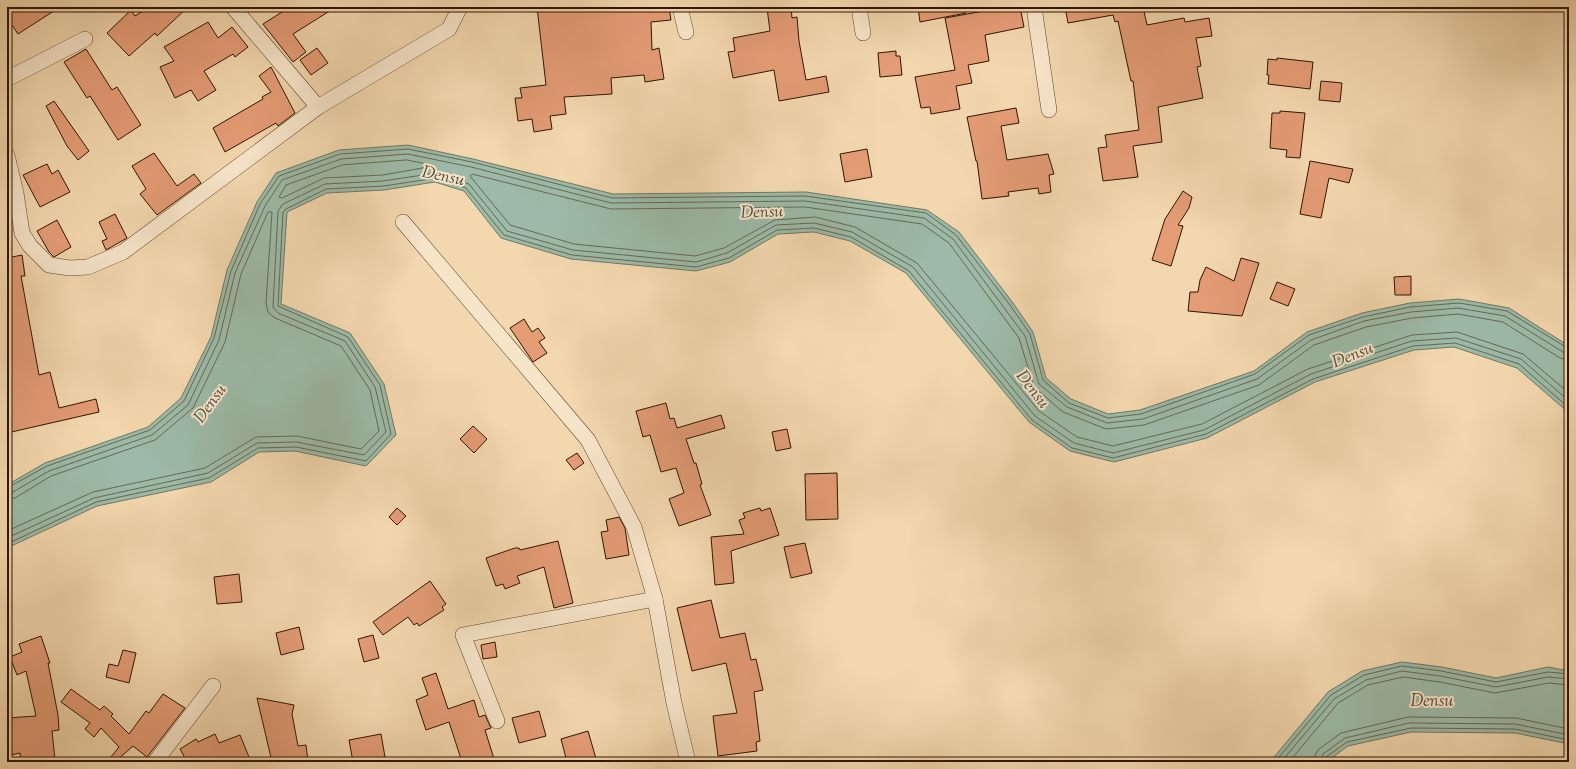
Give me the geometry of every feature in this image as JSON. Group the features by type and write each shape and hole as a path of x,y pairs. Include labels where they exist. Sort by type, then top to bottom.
{"street":[{"path":"233,7 318,107"},
{"path":"7,155 16,193 22,233 30,246 49,265 70,268 88,267 124,252 318,107 449,29 460,7"},
{"path":"680,7 686,32"},
{"path":"859,7 863,33"},
{"path":"1034,7 1049,110"},
{"path":"7,79 86,39"},
{"path":"403,222 588,440 634,527 655,599 674,703 688,762"},
{"path":"497,721 463,635 655,599"},
{"path":"155,762 213,686"}],"water":[{"name":"Densu","path":"408,145 473,159 613,194 806,192 927,210 959,232 1013,303 1033,332 1046,378 1071,399 1108,414 1140,410 1254,371 1307,332 1362,313 1410,303 1459,299 1509,308 1569,346 1569,413 1517,368 1454,347 1414,350 1315,382 1207,438 1114,462 1070,451 1029,422 906,273 850,241 814,232 778,234 730,262 696,271 571,259 501,238 464,191 435,182 384,190 327,193 287,212 281,304 350,333 384,384 396,435 366,466 295,451 259,452 211,482 97,506 7,548 7,485 45,463 148,427 181,398 211,337 227,270 257,202 276,173 339,150"},
{"name":"Densu","path":"1402,662 1442,667 1496,678 1548,667 1569,671 1569,744 1515,733 1411,732 1348,746 1326,762 1270,762 1328,692 1362,671"}],"building":[{"path":"7,7 60,7 18,34 12,25 7,28"},
{"path":"149,7 188,7 157,36 155,33 129,56 107,33 131,10 135,16"},
{"path":"290,7 336,7 293,34 306,52 293,62 263,24"},
{"path":"537,7 669,7 671,20 651,22 652,50 659,48 664,79 645,82 644,75 611,78 612,94 564,97 566,114 550,116 552,129 534,132 532,119 518,121 515,98 522,98 520,88 546,85"},
{"path":"791,7 792,18 797,17 799,41 806,80 826,76 829,92 779,101 774,70 733,78 728,52 735,51 733,38 770,31 767,8"},
{"path":"918,7 965,7 966,13 920,22"},
{"path":"1006,7 1020,7 1024,27 985,35 989,61 968,65 972,83 956,86 960,109 931,114 930,107 921,108 915,77 955,70 945,18"},
{"path":"1065,7 1143,7 1147,25 1184,18 1185,22 1209,18 1212,36 1196,38 1201,66 1197,67 1203,98 1158,107 1162,142 1133,146 1138,177 1103,181 1098,148 1107,147 1105,135 1139,130 1133,81 1131,81 1118,21 1115,22 1113,15 1068,23"},
{"path":"208,22 218,38 232,27 248,47 235,57 233,54 204,71 216,90 198,101 191,90 175,98 160,67 174,61 164,47"},
{"path":"317,48 328,63 311,75 300,60"},
{"path":"86,49 112,90 117,87 141,125 118,140 90,96 87,98 64,62"},
{"path":"896,51 896,56 900,56 902,75 880,77 878,53"},
{"path":"1277,58 1313,62 1310,89 1268,84 1268,59 1277,60"},
{"path":"271,67 295,113 278,126 276,123 225,152 213,128 263,99 262,97 271,92 259,76"},
{"path":"1321,81 1342,83 1340,102 1319,100"},
{"path":"54,101 89,151 78,160 67,146 46,106"},
{"path":"1016,108 1019,123 1001,126 1007,160 1048,154 1054,174 1049,175 1051,192 1039,194 1038,188 1008,192 1009,196 982,199 977,161 967,117"},
{"path":"1280,111 1305,113 1300,158 1286,157 1287,150 1270,148 1272,113 1280,113"},
{"path":"867,149 872,177 845,182 840,154"},
{"path":"154,153 177,186 194,174 201,183 157,215 140,194 146,189 132,166"},
{"path":"1310,161 1353,169 1349,183 1329,178 1321,218 1300,214"},
{"path":"47,164 52,174 58,170 70,192 40,207 23,175"},
{"path":"1183,191 1192,197 1189,208 1178,225 1183,226 1171,266 1152,260 1165,219"},
{"path":"115,214 127,238 106,250 102,241 107,239 99,222"},
{"path":"57,220 71,247 54,257 49,252 37,231"},
{"path":"22,255 25,276 21,276 39,375 50,372 59,408 96,399 99,412 7,433 7,301 11,300 7,274 7,258"},
{"path":"1241,258 1259,263 1242,316 1188,311 1190,292 1198,292 1200,280 1206,267 1234,281"},
{"path":"1411,276 1411,295 1395,295 1394,277"},
{"path":"1277,282 1295,289 1288,306 1270,299"},
{"path":"524,319 532,332 538,328 545,338 539,342 547,353 533,362 510,328"},
{"path":"666,403 670,419 674,418 677,428 721,415 725,428 686,439 694,463 696,463 702,484 700,485 711,515 679,526 669,499 684,493 676,468 661,472 650,435 643,437 636,411"},
{"path":"473,426 487,439 474,453 460,439"},
{"path":"787,429 791,448 776,451 772,432"},
{"path":"577,453 584,463 574,470 566,460"},
{"path":"837,473 838,519 806,520 805,474"},
{"path":"397,508 406,516 397,525 389,517"},
{"path":"760,508 761,511 770,508 779,535 731,551 734,583 715,585 711,537 744,534 739,520 745,518 743,513"},
{"path":"619,517 625,528 629,555 606,559 601,532 608,531 606,520"},
{"path":"558,541 573,603 554,608 544,567 517,576 520,583 505,589 503,584 496,586 486,558 515,548 519,548 520,550"},
{"path":"805,543 812,573 791,578 784,547"},
{"path":"239,574 242,602 217,604 214,577"},
{"path":"430,581 446,604 442,607 444,610 419,626 417,623 414,625 408,617 383,635 373,622"},
{"path":"711,600 720,638 745,633 751,660 756,659 763,690 754,692 760,741 756,742 757,751 718,756 713,716 737,713 726,663 692,671 677,608"},
{"path":"299,627 304,649 281,655 276,633"},
{"path":"373,635 379,658 364,662 358,639"},
{"path":"41,636 50,663 48,663 58,715 59,730 52,731 55,760 21,762 20,753 7,756 7,718 36,716 26,671 17,675 10,657 22,652 19,644"},
{"path":"495,642 497,657 483,659 481,645"},
{"path":"123,650 136,653 129,683 106,677 109,664 118,666"},
{"path":"436,673 448,709 474,700 479,717 485,715 491,728 485,730 495,762 462,762 449,722 426,730 416,700 428,695 422,678"},
{"path":"71,689 100,710 104,706 113,714 111,716 129,734 146,711 149,713 163,694 185,708 147,757 133,746 115,762 110,758 119,747 101,728 94,737 85,729 90,723 61,702"},
{"path":"257,698 294,705 292,714 298,746 306,745 308,762 272,762"},
{"path":"539,711 546,736 519,743 512,718"},
{"path":"588,731 597,762 567,762 561,739"},
{"path":"215,734 219,743 240,735 251,762 187,762 180,749 196,739 198,742"},
{"path":"381,734 385,757 353,762 349,740"}]}
